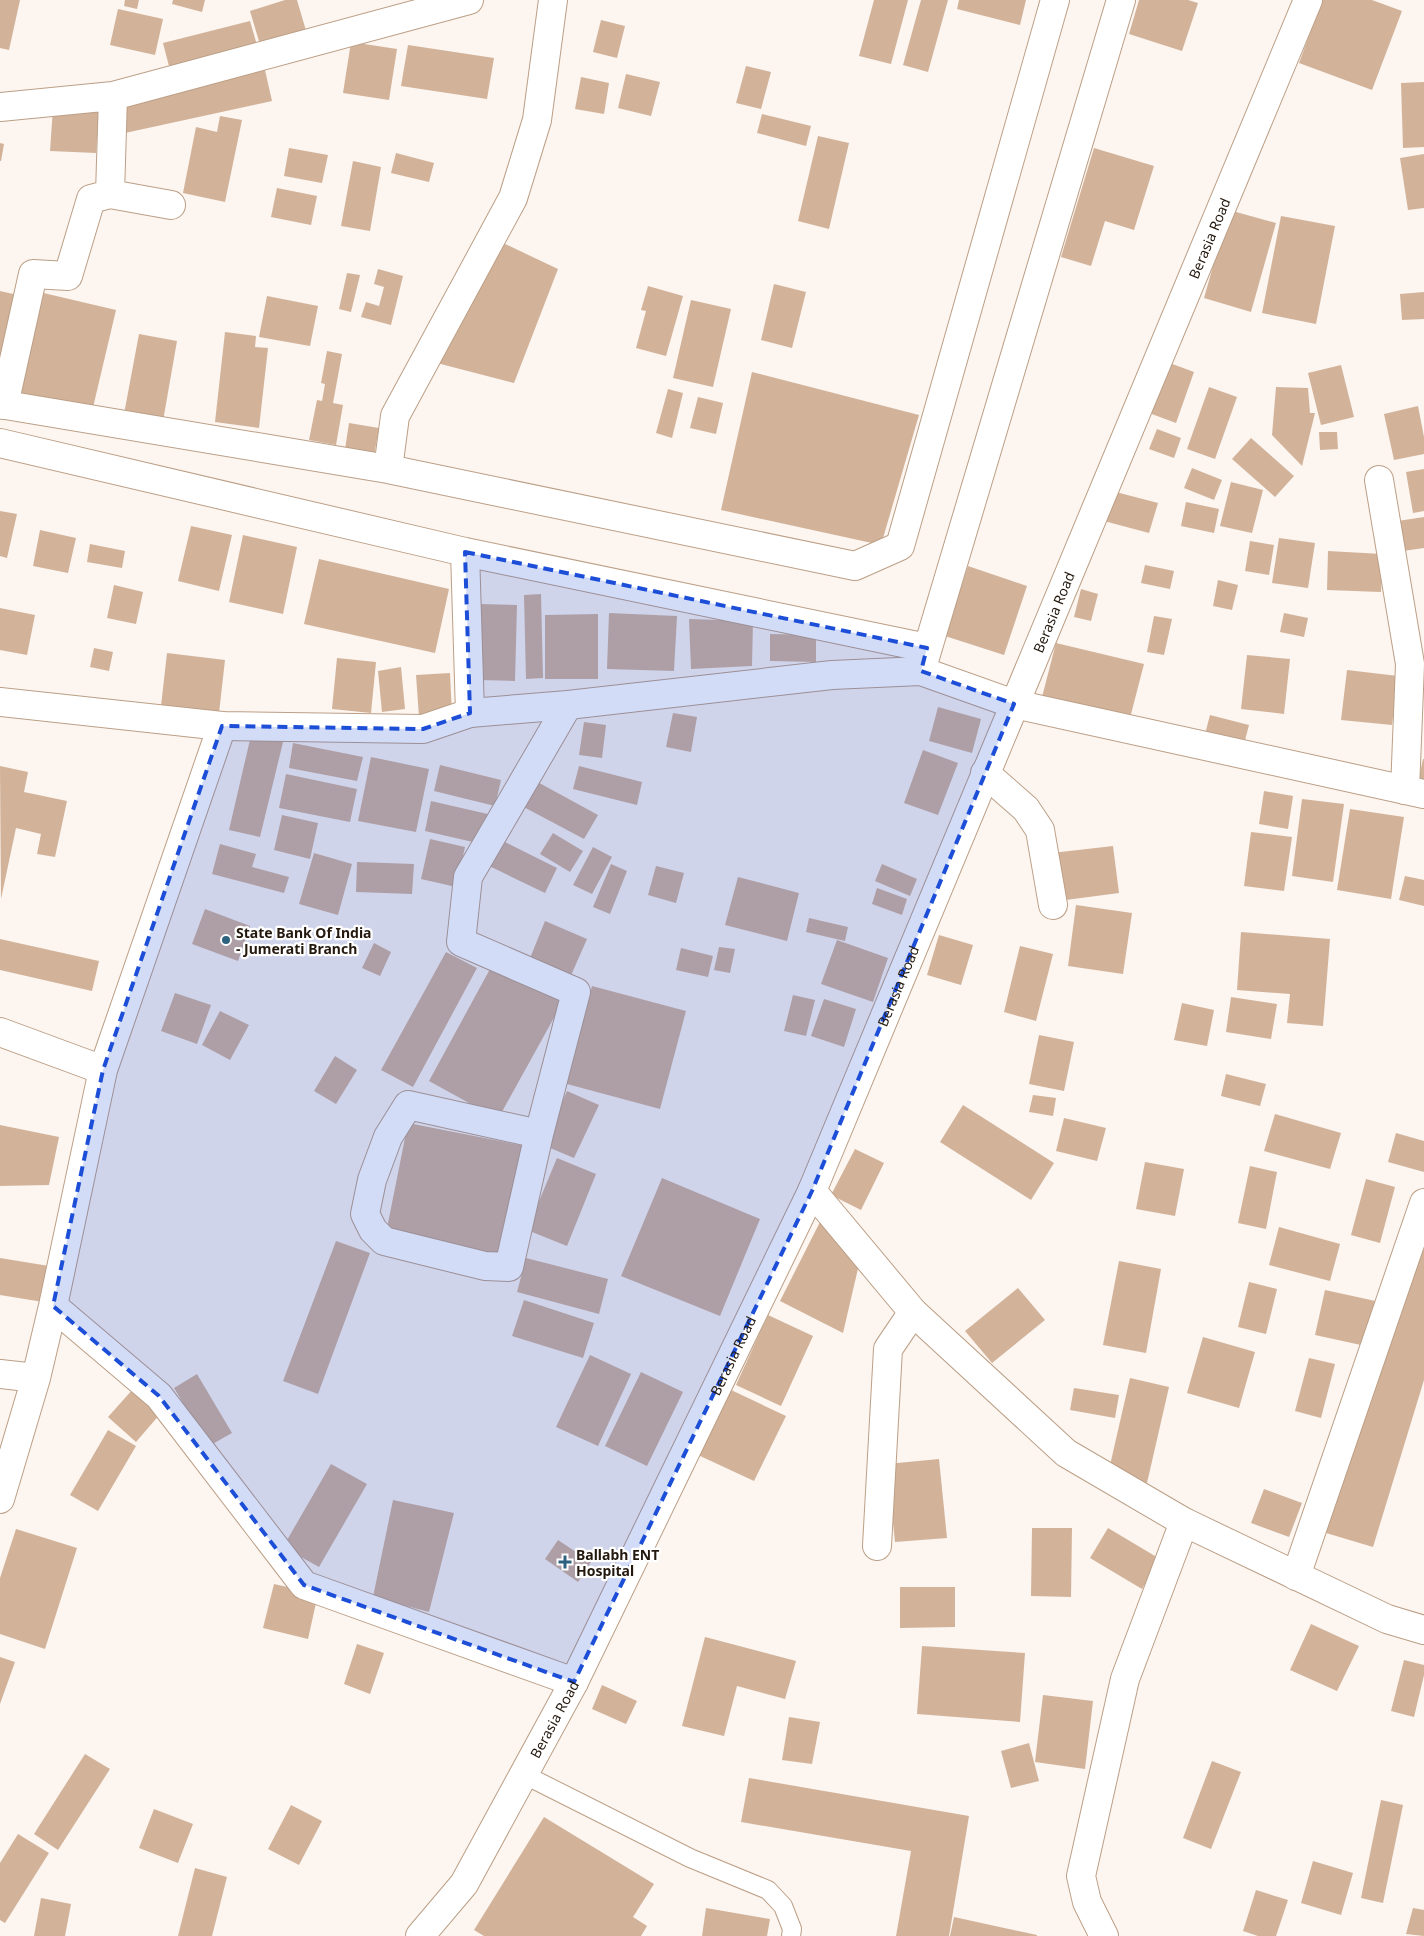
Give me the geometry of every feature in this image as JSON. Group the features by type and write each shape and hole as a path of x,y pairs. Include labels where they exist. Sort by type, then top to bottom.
{"street":[{"path":"0,107 113,96 469,0"},
{"path":"388,469 394,416 512,198 538,120 553,0"},
{"path":"171,205 110,194 91,199 68,276 33,274 2,405 388,469 855,566 900,546 1055,0"},
{"path":"924,659 1121,0"},
{"name":"Berasia Road","path":"420,1936 464,1884 574,1682 812,1191 1308,0"},
{"path":"110,194 113,96"},
{"path":"0,443 924,659 1014,704 1414,792 1410,664 1379,480"},
{"path":"466,552 470,713"},
{"path":"0,702 222,726 423,729 470,713 568,705 832,675 924,659"},
{"path":"539,1134 408,1105 388,1138 372,1180 365,1214 372,1230 384,1241 485,1266 509,1267 539,1134 576,992 462,942 468,877 568,705"},
{"path":"0,1500 36,1378 54,1306 103,1070 222,726"},
{"path":"985,773 1026,809 1040,830 1053,905"},
{"path":"0,1032 103,1070"},
{"path":"812,1191 913,1312 1066,1453 1184,1522 1387,1619 1424,1630"},
{"path":"1296,1576 1424,1203"},
{"path":"54,1306 159,1396 304,1585 574,1682"},
{"path":"877,1546 888,1348 913,1312"},
{"path":"0,1374 36,1378"},
{"path":"1104,1936 1086,1902 1081,1876 1125,1679 1184,1522"}],"lane":[{"path":"523,1774 690,1858 768,1890 783,1906 792,1929 791,1936"}],"highlighted area":[{"path":"465,552 927,648 921,671 1014,704 812,1191 574,1682 304,1585 159,1396 53,1306 103,1070 222,726 423,729 470,713"}],"building":[{"path":"0,0 20,0 9,50 0,48"},
{"path":"125,0 139,0 137,9 124,6"},
{"path":"173,0 205,0 202,12 172,4"},
{"path":"285,0 297,0 307,34 261,48 250,11"},
{"path":"874,0 908,0 891,64 859,56"},
{"path":"921,0 948,0 928,72 903,65"},
{"path":"959,0 1026,0 1020,25 957,9"},
{"path":"1139,0 1188,0 1198,3 1182,51 1129,34"},
{"path":"1322,0 1372,0 1402,11 1372,90 1299,63"},
{"path":"118,9 163,19 155,55 110,45"},
{"path":"601,20 625,26 617,58 593,52"},
{"path":"250,21 259,52 171,74 163,43"},
{"path":"351,42 397,49 389,100 343,93"},
{"path":"408,45 494,58 487,99 401,86"},
{"path":"746,66 771,72 761,109 736,103"},
{"path":"265,70 272,101 125,133 118,102"},
{"path":"626,74 660,82 651,116 618,108"},
{"path":"581,77 609,83 604,114 575,109"},
{"path":"1424,82 1424,147 1403,148 1401,83"},
{"path":"53,108 99,110 96,153 50,151"},
{"path":"762,114 811,126 806,146 757,133"},
{"path":"220,116 242,120 225,202 183,193 196,127 217,132"},
{"path":"818,136 849,143 829,229 798,221"},
{"path":"0,143 4,144 1,161 0,161"},
{"path":"289,148 328,155 322,183 284,176"},
{"path":"1094,148 1154,166 1134,230 1105,221 1091,266 1061,257"},
{"path":"396,153 434,163 429,182 391,173"},
{"path":"1424,154 1424,208 1408,210 1400,158"},
{"path":"353,161 381,167 370,231 341,226"},
{"path":"277,188 317,196 311,225 271,217"},
{"path":"1229,210 1276,223 1251,312 1204,298"},
{"path":"1281,216 1335,226 1316,324 1262,313"},
{"path":"501,242 558,269 514,383 433,362"},
{"path":"378,269 403,276 391,325 361,317 366,302 379,306 384,287 374,284"},
{"path":"347,273 360,275 351,312 339,309"},
{"path":"774,284 806,292 792,348 761,340"},
{"path":"648,286 683,296 666,356 636,348 646,311 641,310"},
{"path":"0,291 22,296 0,389"},
{"path":"35,291 116,310 91,416 9,396"},
{"path":"1424,292 1424,319 1402,320 1400,294"},
{"path":"267,296 318,306 310,346 259,337"},
{"path":"691,300 731,309 713,387 673,378"},
{"path":"225,332 256,336 255,347 268,348 259,428 215,422"},
{"path":"139,334 177,341 163,421 124,414"},
{"path":"327,351 342,354 333,403 343,405 336,445 309,440 317,400 322,401 325,384 321,383"},
{"path":"1167,362 1194,372 1176,423 1149,413"},
{"path":"1341,365 1354,417 1321,425 1308,373"},
{"path":"752,372 919,415 881,545 721,510"},
{"path":"1209,387 1237,397 1215,459 1187,449"},
{"path":"1276,387 1308,388 1310,413 1315,413 1302,466 1272,435"},
{"path":"668,389 683,393 672,438 656,433"},
{"path":"698,397 723,403 716,434 690,428"},
{"path":"1418,406 1424,437 1424,454 1394,460 1384,414"},
{"path":"349,423 379,428 373,461 344,456"},
{"path":"1157,429 1181,438 1174,458 1149,449"},
{"path":"1319,432 1337,432 1338,449 1320,450"},
{"path":"1251,438 1294,476 1275,497 1232,459"},
{"path":"1192,468 1222,480 1214,500 1184,488"},
{"path":"1424,469 1424,511 1413,513 1406,472"},
{"path":"1231,482 1263,490 1252,533 1220,526"},
{"path":"1112,491 1158,503 1149,533 1104,521"},
{"path":"1186,502 1219,509 1214,533 1181,526"},
{"path":"0,511 17,514 7,558 0,556"},
{"path":"1424,517 1424,548 1396,552 1391,522"},
{"path":"191,526 232,535 219,591 178,581"},
{"path":"40,530 76,538 68,573 33,566"},
{"path":"243,535 297,547 283,614 229,602"},
{"path":"1279,538 1315,543 1308,588 1272,583"},
{"path":"1250,541 1274,545 1269,575 1245,571"},
{"path":"90,544 125,551 122,568 87,562"},
{"path":"1328,551 1382,554 1381,592 1327,590"},
{"path":"319,559 449,589 435,653 304,624"},
{"path":"1145,565 1174,571 1170,589 1141,583"},
{"path":"968,566 1027,586 1004,655 945,636"},
{"path":"1218,580 1238,585 1232,610 1213,606"},
{"path":"114,585 143,592 136,624 107,618"},
{"path":"1081,589 1098,594 1091,621 1074,617"},
{"path":"541,594 543,678 526,679 524,595"},
{"path":"478,604 517,605 515,681 477,680"},
{"path":"0,608 35,615 27,655 0,650"},
{"path":"609,613 677,616 674,671 607,669"},
{"path":"1284,613 1308,618 1304,637 1280,632"},
{"path":"598,614 598,679 545,679 545,615"},
{"path":"1154,616 1172,619 1164,655 1147,652"},
{"path":"689,619 753,621 752,666 691,669"},
{"path":"770,634 816,635 816,662 770,661"},
{"path":"1056,643 1144,664 1130,718 1042,697"},
{"path":"94,648 113,652 109,671 90,667"},
{"path":"167,653 225,660 219,713 161,706"},
{"path":"1247,655 1290,659 1284,714 1241,709"},
{"path":"337,658 376,662 371,713 332,709"},
{"path":"401,667 405,709 382,712 378,671"},
{"path":"1347,670 1398,676 1392,725 1341,720"},
{"path":"450,673 452,715 419,717 416,675"},
{"path":"938,707 981,719 972,753 929,741"},
{"path":"673,713 697,717 691,752 666,747"},
{"path":"1210,715 1249,725 1242,752 1203,742"},
{"path":"584,722 606,725 602,758 579,755"},
{"path":"252,731 284,738 260,837 229,830"},
{"path":"293,743 363,757 357,781 289,768"},
{"path":"923,750 958,763 938,815 904,803"},
{"path":"371,757 429,769 416,832 358,821"},
{"path":"1424,759 1424,783 1418,782"},
{"path":"440,765 501,780 495,806 434,791"},
{"path":"0,766 28,772 24,792 67,801 55,857 37,854 41,834 16,828 1,899"},
{"path":"579,766 642,782 637,805 573,789"},
{"path":"286,774 357,789 350,822 279,808"},
{"path":"532,779 598,815 584,839 518,804"},
{"path":"1264,791 1293,796 1288,829 1259,824"},
{"path":"1302,799 1344,804 1333,882 1292,876"},
{"path":"431,801 492,815 486,845 425,831"},
{"path":"1350,809 1404,817 1391,899 1337,890"},
{"path":"282,815 318,823 310,859 274,850"},
{"path":"1251,832 1292,837 1284,891 1244,886"},
{"path":"553,833 583,851 570,872 540,854"},
{"path":"430,839 465,847 456,887 421,879"},
{"path":"499,839 557,868 545,893 487,865"},
{"path":"220,844 256,854 252,867 289,877 284,893 212,874"},
{"path":"1113,846 1119,893 1058,901 1052,853"},
{"path":"593,847 612,857 592,894 573,885"},
{"path":"314,853 352,864 338,915 299,904"},
{"path":"357,862 414,864 412,894 356,892"},
{"path":"611,864 627,871 610,914 593,907"},
{"path":"882,864 917,879 910,896 875,881"},
{"path":"656,866 684,873 676,903 648,895"},
{"path":"1405,876 1424,880 1424,906 1399,900"},
{"path":"738,877 799,893 787,941 725,925"},
{"path":"877,888 907,899 902,915 872,904"},
{"path":"1076,905 1132,913 1123,974 1068,966"},
{"path":"205,909 250,926 238,961 192,944"},
{"path":"809,918 848,927 845,941 806,932"},
{"path":"545,921 587,939 569,980 528,963"},
{"path":"1241,932 1330,939 1323,1026 1287,1023 1290,994 1237,990"},
{"path":"939,935 973,945 961,985 927,975"},
{"path":"0,939 99,961 92,991 0,970"},
{"path":"837,940 888,958 873,1002 821,984"},
{"path":"374,943 391,952 380,976 362,968"},
{"path":"1020,946 1053,954 1036,1021 1004,1012"},
{"path":"719,947 735,949 730,973 714,970"},
{"path":"681,948 713,956 708,977 676,970"},
{"path":"446,952 477,968 413,1087 381,1070"},
{"path":"496,958 566,996 498,1119 429,1081"},
{"path":"592,986 686,1011 660,1109 567,1084"},
{"path":"175,993 211,1005 197,1044 161,1031"},
{"path":"793,995 815,1000 806,1036 784,1031"},
{"path":"1231,997 1277,1004 1271,1039 1226,1032"},
{"path":"824,999 856,1009 844,1047 811,1036"},
{"path":"1182,1003 1214,1010 1207,1046 1174,1040"},
{"path":"220,1011 249,1025 230,1060 202,1045"},
{"path":"1039,1035 1074,1042 1064,1091 1029,1084"},
{"path":"335,1056 357,1070 336,1104 314,1091"},
{"path":"1226,1074 1266,1084 1260,1106 1221,1096"},
{"path":"567,1091 599,1105 574,1158 543,1145"},
{"path":"1033,1095 1056,1098 1053,1116 1029,1112"},
{"path":"963,1105 1054,1163 1031,1200 940,1142"},
{"path":"1275,1114 1341,1133 1330,1169 1264,1151"},
{"path":"1064,1118 1106,1128 1097,1161 1056,1151"},
{"path":"408,1123 525,1146 498,1257 386,1233"},
{"path":"0,1125 59,1137 49,1185 0,1186"},
{"path":"1396,1133 1424,1141 1424,1172 1388,1162"},
{"path":"855,1149 884,1163 861,1210 831,1195"},
{"path":"557,1158 596,1174 567,1246 527,1230"},
{"path":"1145,1162 1184,1169 1175,1216 1136,1209"},
{"path":"1250,1166 1277,1172 1266,1229 1238,1223"},
{"path":"662,1178 760,1219 720,1316 621,1276"},
{"path":"1366,1179 1395,1187 1380,1243 1351,1235"},
{"path":"822,1218 860,1260 843,1333 780,1301"},
{"path":"1279,1227 1340,1244 1330,1281 1269,1265"},
{"path":"1415,1236 1424,1239 1424,1380 1373,1547 1326,1533"},
{"path":"336,1241 370,1253 318,1394 283,1381"},
{"path":"0,1258 49,1266 43,1302 0,1295"},
{"path":"526,1258 608,1279 599,1314 517,1292"},
{"path":"1119,1261 1161,1269 1146,1353 1103,1345"},
{"path":"1249,1282 1277,1289 1266,1334 1238,1327"},
{"path":"1018,1288 1045,1320 992,1363 965,1331"},
{"path":"1325,1290 1380,1302 1370,1347 1315,1335"},
{"path":"524,1300 594,1323 583,1358 512,1336"},
{"path":"768,1315 813,1336 781,1406 736,1385"},
{"path":"1203,1337 1255,1352 1239,1408 1187,1393"},
{"path":"590,1355 631,1374 598,1446 556,1427"},
{"path":"1309,1358 1335,1364 1321,1418 1295,1411"},
{"path":"641,1372 683,1392 647,1466 605,1446"},
{"path":"197,1374 232,1433 209,1446 174,1388"},
{"path":"1130,1378 1169,1387 1147,1483 1108,1474"},
{"path":"1074,1388 1119,1395 1115,1418 1070,1410"},
{"path":"133,1389 161,1413 136,1442 108,1417"},
{"path":"729,1389 786,1416 754,1481 698,1455"},
{"path":"108,1430 136,1446 98,1511 70,1495"},
{"path":"939,1459 947,1538 895,1542 887,1464"},
{"path":"331,1464 367,1484 319,1567 283,1547"},
{"path":"1264,1489 1302,1503 1289,1537 1251,1523"},
{"path":"393,1500 454,1513 429,1612 373,1597"},
{"path":"1032,1528 1072,1528 1071,1597 1031,1596"},
{"path":"1108,1528 1160,1559 1142,1589 1090,1558"},
{"path":"16,1529 77,1548 45,1649 0,1634 0,1578"},
{"path":"558,1540 591,1562 578,1582 545,1559"},
{"path":"274,1584 318,1594 308,1639 263,1628"},
{"path":"900,1587 955,1587 955,1627 900,1628"},
{"path":"1311,1624 1359,1646 1337,1691 1290,1670"},
{"path":"705,1637 796,1661 785,1699 737,1686 724,1736 682,1726"},
{"path":"357,1644 384,1653 370,1694 344,1684"},
{"path":"922,1646 1025,1653 1020,1722 917,1714"},
{"path":"0,1657 15,1662 0,1704"},
{"path":"1404,1660 1424,1665 1424,1675 1414,1717 1391,1711"},
{"path":"602,1685 637,1701 626,1724 592,1709"},
{"path":"1043,1695 1093,1701 1085,1769 1035,1762"},
{"path":"789,1717 820,1722 812,1764 782,1760"},
{"path":"1029,1743 1039,1781 1011,1788 1001,1751"},
{"path":"85,1754 110,1769 58,1850 34,1834"},
{"path":"1212,1761 1241,1772 1211,1849 1183,1838"},
{"path":"749,1778 969,1816 949,1936 896,1936 911,1851 741,1822"},
{"path":"1381,1800 1403,1805 1383,1903 1361,1898"},
{"path":"291,1805 322,1821 299,1865 268,1849"},
{"path":"154,1809 193,1824 178,1863 139,1848"},
{"path":"544,1817 654,1884 633,1917 647,1926 641,1936 484,1936 474,1930"},
{"path":"18,1834 49,1853 5,1923 0,1920 0,1863"},
{"path":"1313,1861 1353,1873 1341,1915 1301,1903"},
{"path":"195,1868 227,1877 212,1936 178,1936"},
{"path":"1256,1890 1288,1900 1276,1936 1258,1936 1243,1931"},
{"path":"41,1898 71,1904 65,1936 34,1936"},
{"path":"706,1908 770,1919 767,1936 702,1936"},
{"path":"1413,1908 1424,1910 1424,1936 1406,1934"},
{"path":"954,1917 1037,1935 1037,1936 950,1936"}],"place":[{"name":"State Bank Of India - Jumerati Branch","path":"226,940"},
{"name":"Ballabh ENT Hospital","path":"565,1562"}]}
